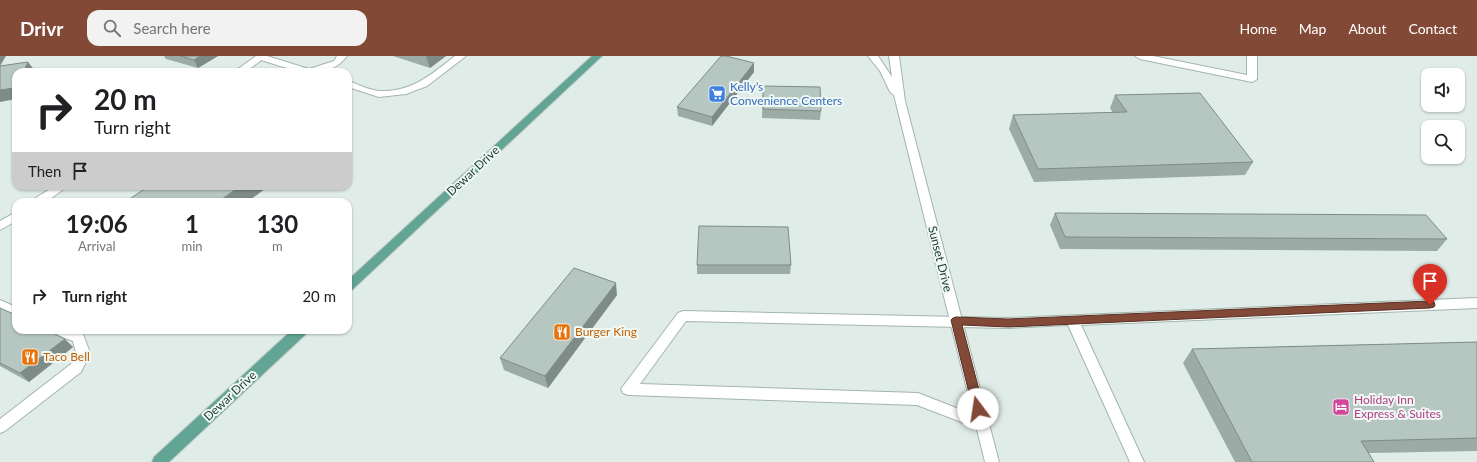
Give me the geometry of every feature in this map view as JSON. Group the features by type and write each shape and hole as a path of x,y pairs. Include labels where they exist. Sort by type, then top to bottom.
{"main road":[{"name":"Dewar Drive","path":"352,283 597,56"},
{"name":"Dewar Drive","path":"159,462 297,334"}],"street":[{"path":"321,68 337,63 342,56"},
{"path":"352,85 379,94 403,92 424,84 461,56"},
{"path":"873,56 884,70 900,101"},
{"name":"Sunset Drive","path":"894,56 900,101 992,462"},
{"path":"1140,56 1252,79 1252,56"},
{"path":"245,68 261,57 296,68"},
{"path":"44,198 57,190"},
{"path":"0,226 12,218"},
{"path":"982,424 918,399 628,389 683,316 956,320 1008,323 1477,303"},
{"path":"0,305 12,310"},
{"path":"1072,320 1137,462"},
{"path":"0,427 76,368 83,353 78,338 68,334"}],"building":[{"path":"180,56 200,56 194,60"},
{"name":"Kelly’s Convenience Centers","path":"721,56 754,63 712,117 677,107"},
{"path":"28,62 25,68 12,68 12,88 0,90 0,66"},
{"path":"763,86 820,87 821,111 763,109"},
{"path":"1200,93 1253,162 1038,169 1013,115 1127,112 1115,95"},
{"path":"143,190 234,190 224,198 131,198"},
{"path":"1055,213 1426,215 1447,239 1065,237"},
{"path":"699,226 788,227 791,265 697,265"},
{"name":"Burger King","path":"574,268 616,283 545,376 500,358"},
{"name":"Taco Bell","path":"0,308 12,313 12,334 55,334 65,339 20,373 0,363"},
{"name":"Holiday Inn Express & Suites","path":"1477,342 1477,438 1361,441 1374,462 1252,462 1192,349"}],"place":[{"name":"Kelly’s Convenience Centers","path":"717,94"},
{"name":"Burger King","path":"562,332"},
{"name":"Taco Bell","path":"30,357"},
{"name":"Holiday Inn Express & Suites","path":"1341,407"}],"route":[{"path":"978,409 956,320 1008,323 1430,305"}]}
